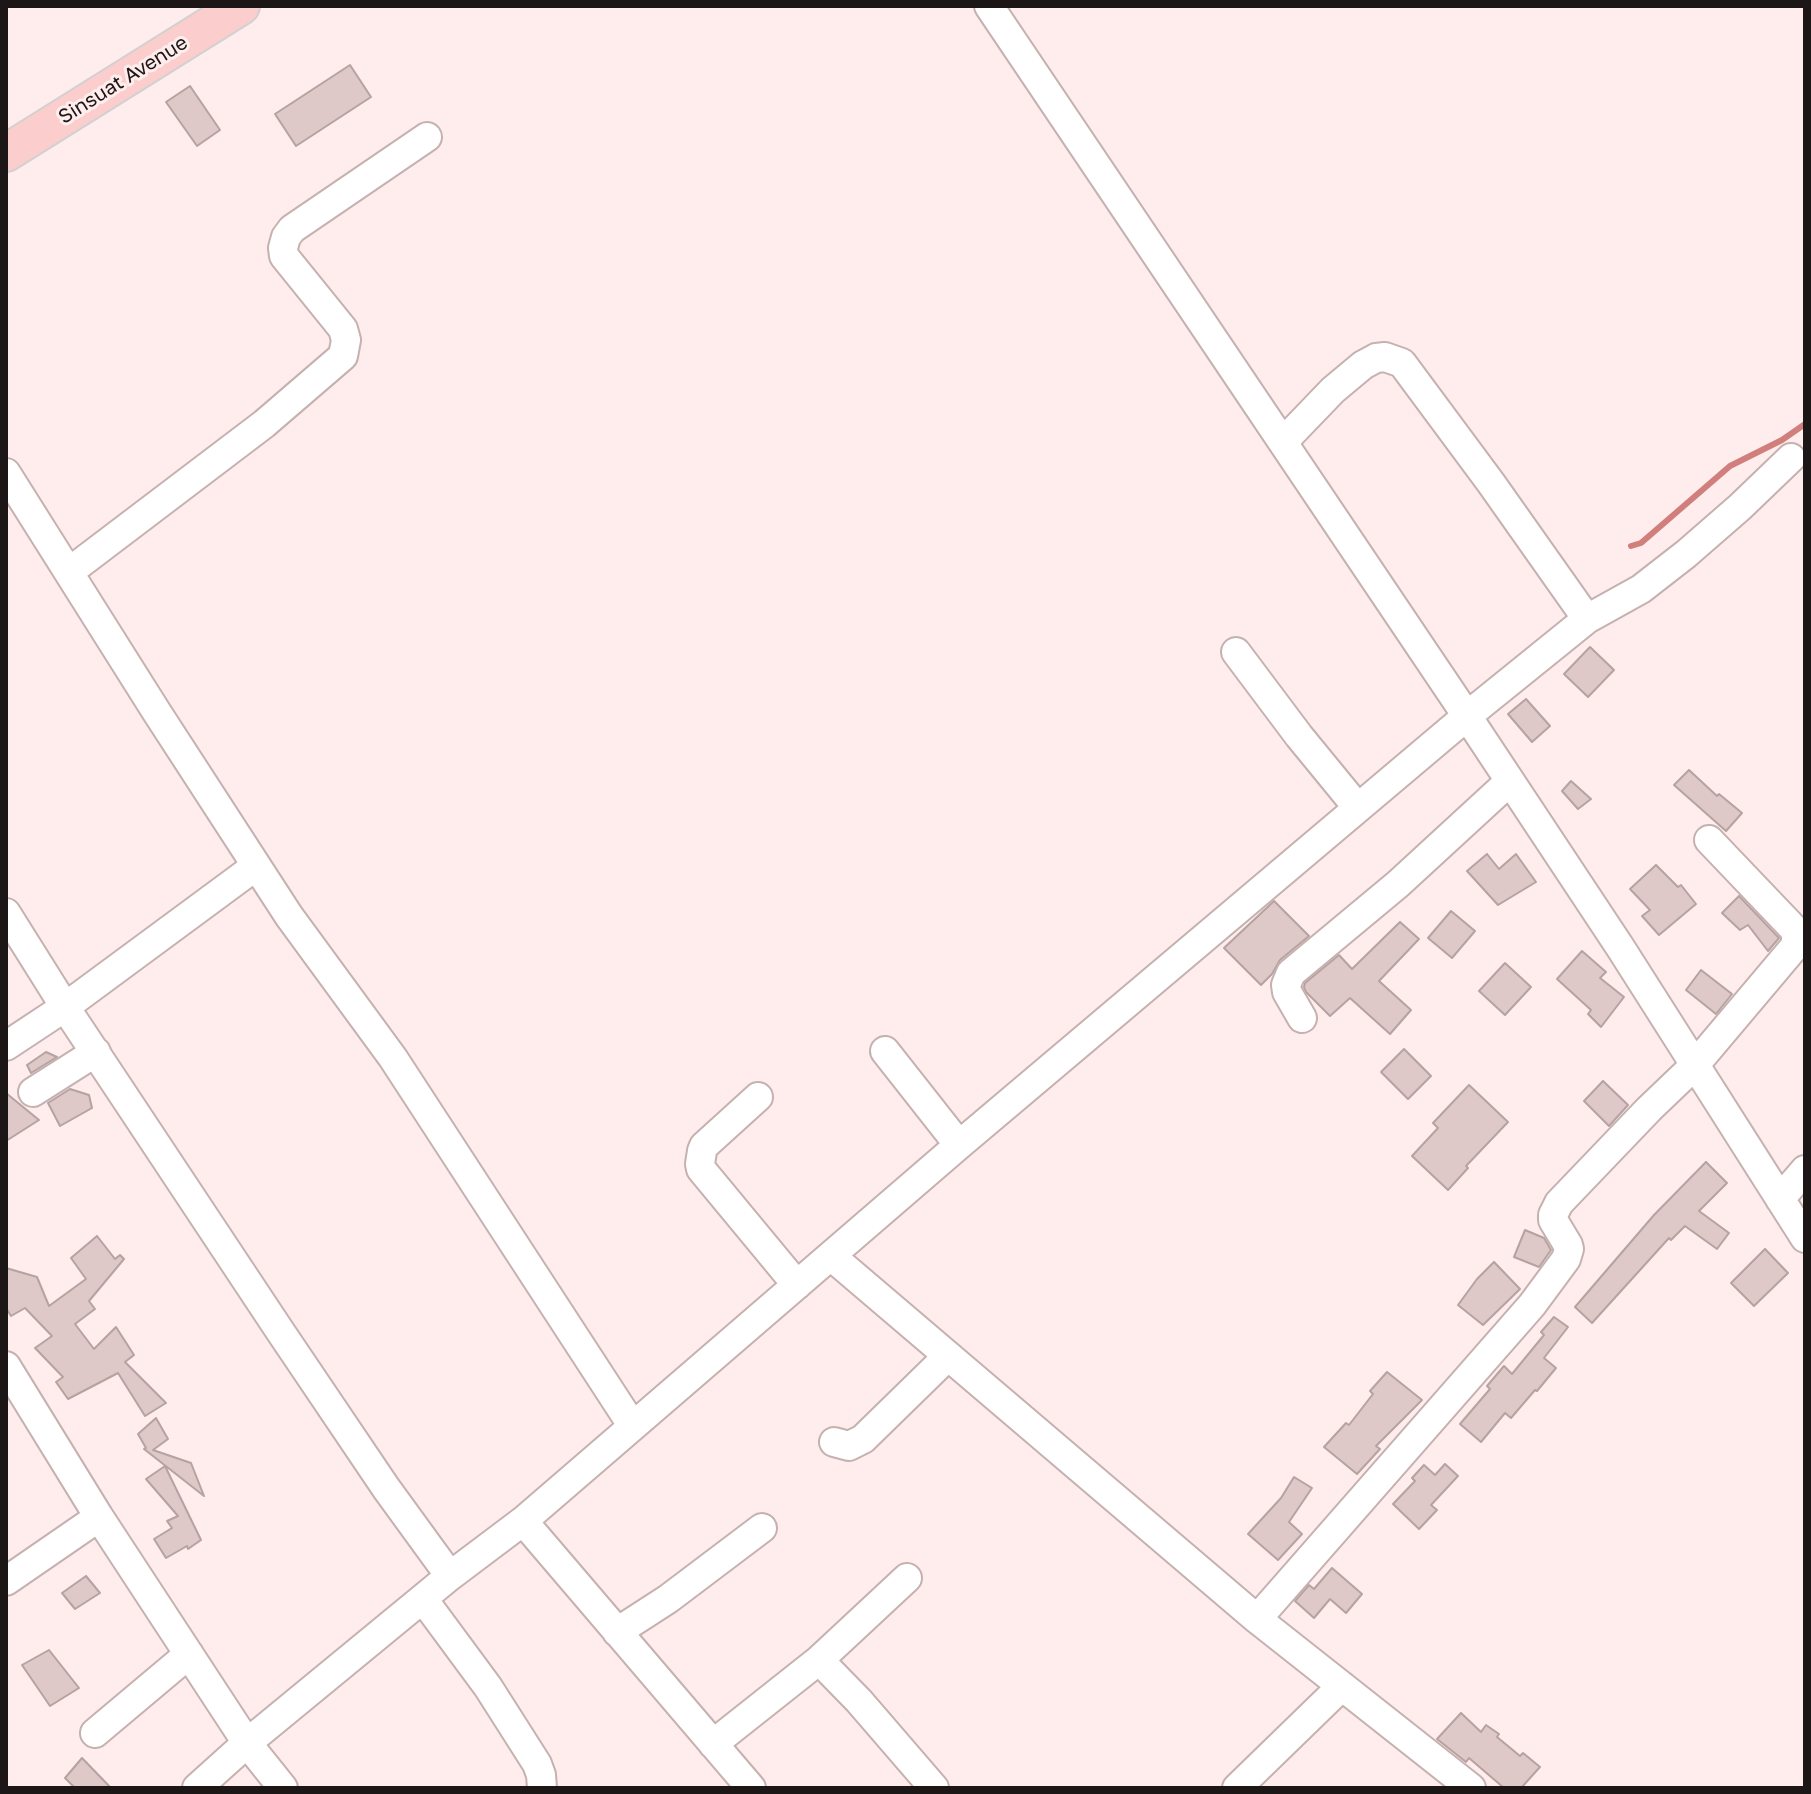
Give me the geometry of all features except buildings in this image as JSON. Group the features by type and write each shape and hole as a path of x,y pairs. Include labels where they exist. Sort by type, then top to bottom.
{"main road":[{"name":"Sinsuat Avenue","path":"6,153 241,6"}],"street":[{"path":"989,6 1467,716 1620,947 1805,1238"},
{"path":"69,572 264,424 343,356 346,340 343,329 284,256 286,237 292,229 427,137"},
{"path":"1283,442 1333,390 1363,365 1385,357 1402,363 1587,619"},
{"path":"197,1788 450,1576 523,1521 959,1145 1467,716 1587,619 1641,589 1664,572 1791,458"},
{"path":"6,473 256,866 393,1058 632,1425"},
{"path":"1236,652 1358,808"},
{"path":"1302,1018 1286,985 1296,966 1398,884 1510,781"},
{"path":"1257,1619 1532,1305 1566,1259 1568,1245 1553,1220 1559,1203 1694,1066 1796,945 1793,928 1709,840"},
{"path":"6,1046 65,1007 256,866"},
{"path":"6,913 65,1007 386,1488 450,1576"},
{"path":"885,1051 959,1145"},
{"path":"33,1092 96,1052"},
{"path":"758,1097 704,1146 701,1169 797,1285"},
{"path":"1780,1199 1805,1170"},
{"path":"831,1256 1257,1619 1471,1788"},
{"path":"834,1442 849,1446 863,1439 948,1356"},
{"path":"6,1366 16,1404 99,1517 247,1743 283,1788"},
{"path":"6,1581 99,1517"},
{"path":"523,1521 751,1788"},
{"path":"617,1632 668,1599 762,1528"},
{"path":"713,1744 819,1660 907,1578"},
{"path":"423,1599 488,1687 537,1764 542,1788"},
{"path":"95,1733 189,1654"},
{"path":"819,1660 934,1788"},
{"path":"1237,1788 1342,1686"}],"waterway":[{"path":"1631,546 1641,543 1730,466 1782,440 1805,424"}]}
